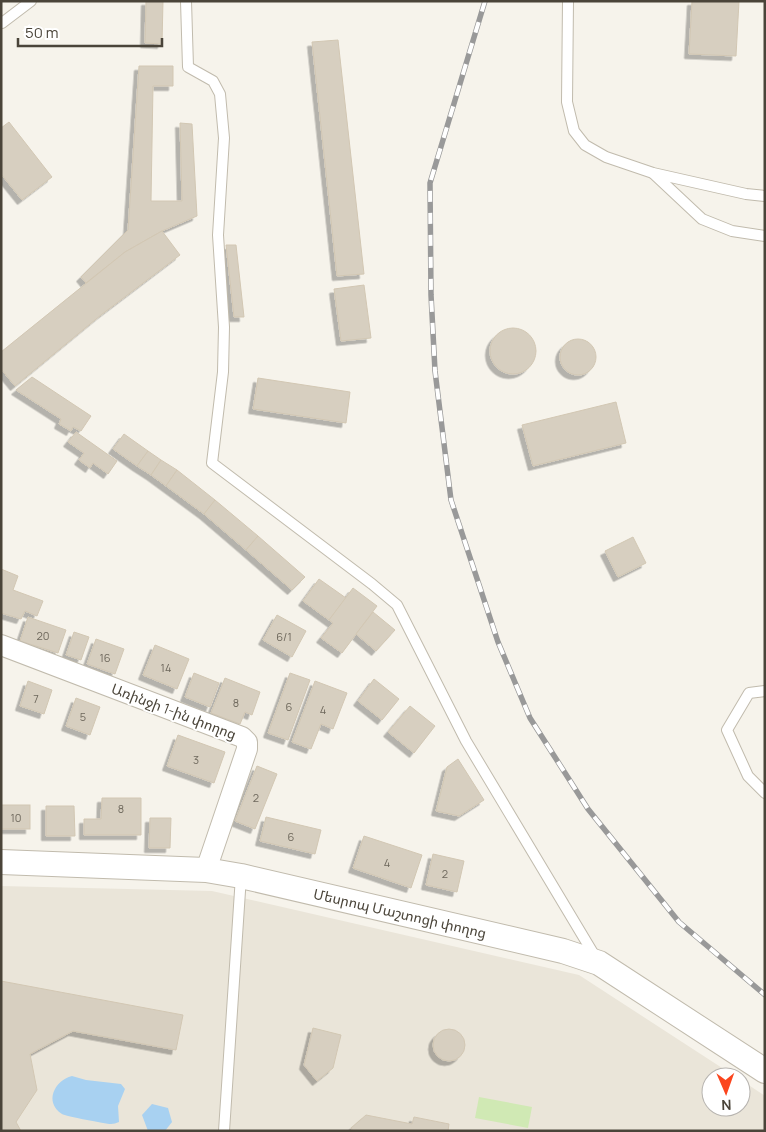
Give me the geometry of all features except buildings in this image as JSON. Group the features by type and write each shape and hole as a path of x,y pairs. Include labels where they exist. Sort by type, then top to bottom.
{"street":[{"name":"Առինջի 1-ին փողոց","path":"1,645 242,737 246,742 247,749 206,870"},
{"name":"Մեսրոպ Մաշտոցի փողոց","path":"1,862 206,870 241,876 563,951 599,963 765,1071"}],"lane":[{"path":"2,23 31,1"},
{"path":"186,1 188,67 214,81 220,94 224,138 218,235 224,327 223,363 212,463 397,605 466,741 599,963"},
{"path":"568,1 566,102 574,131 585,145 606,157 653,173 746,194 765,196"},
{"path":"653,173 702,219 732,231 765,236"},
{"path":"765,691 749,693 726,730 748,776 765,793"},
{"path":"224,1131 241,876"}],"shaded area":[{"path":"1,886 212,891 579,975 721,1067 701,1067 701,1117 751,1117 751,1087 765,1096 765,1131 1,1131"}],"green space":[{"path":"479,1097 532,1107 528,1128 475,1118"}],"water":[{"path":"72,1076 86,1080 121,1084 125,1089 118,1106 119,1122 111,1124 62,1114 53,1104 54,1092 60,1082"},
{"path":"152,1104 168,1108 172,1122 165,1131 148,1131 142,1115"}],"railway":[{"path":"485,1 430,183 431,295 435,371 451,500 498,642 530,718 588,809 679,922 765,995"}]}
